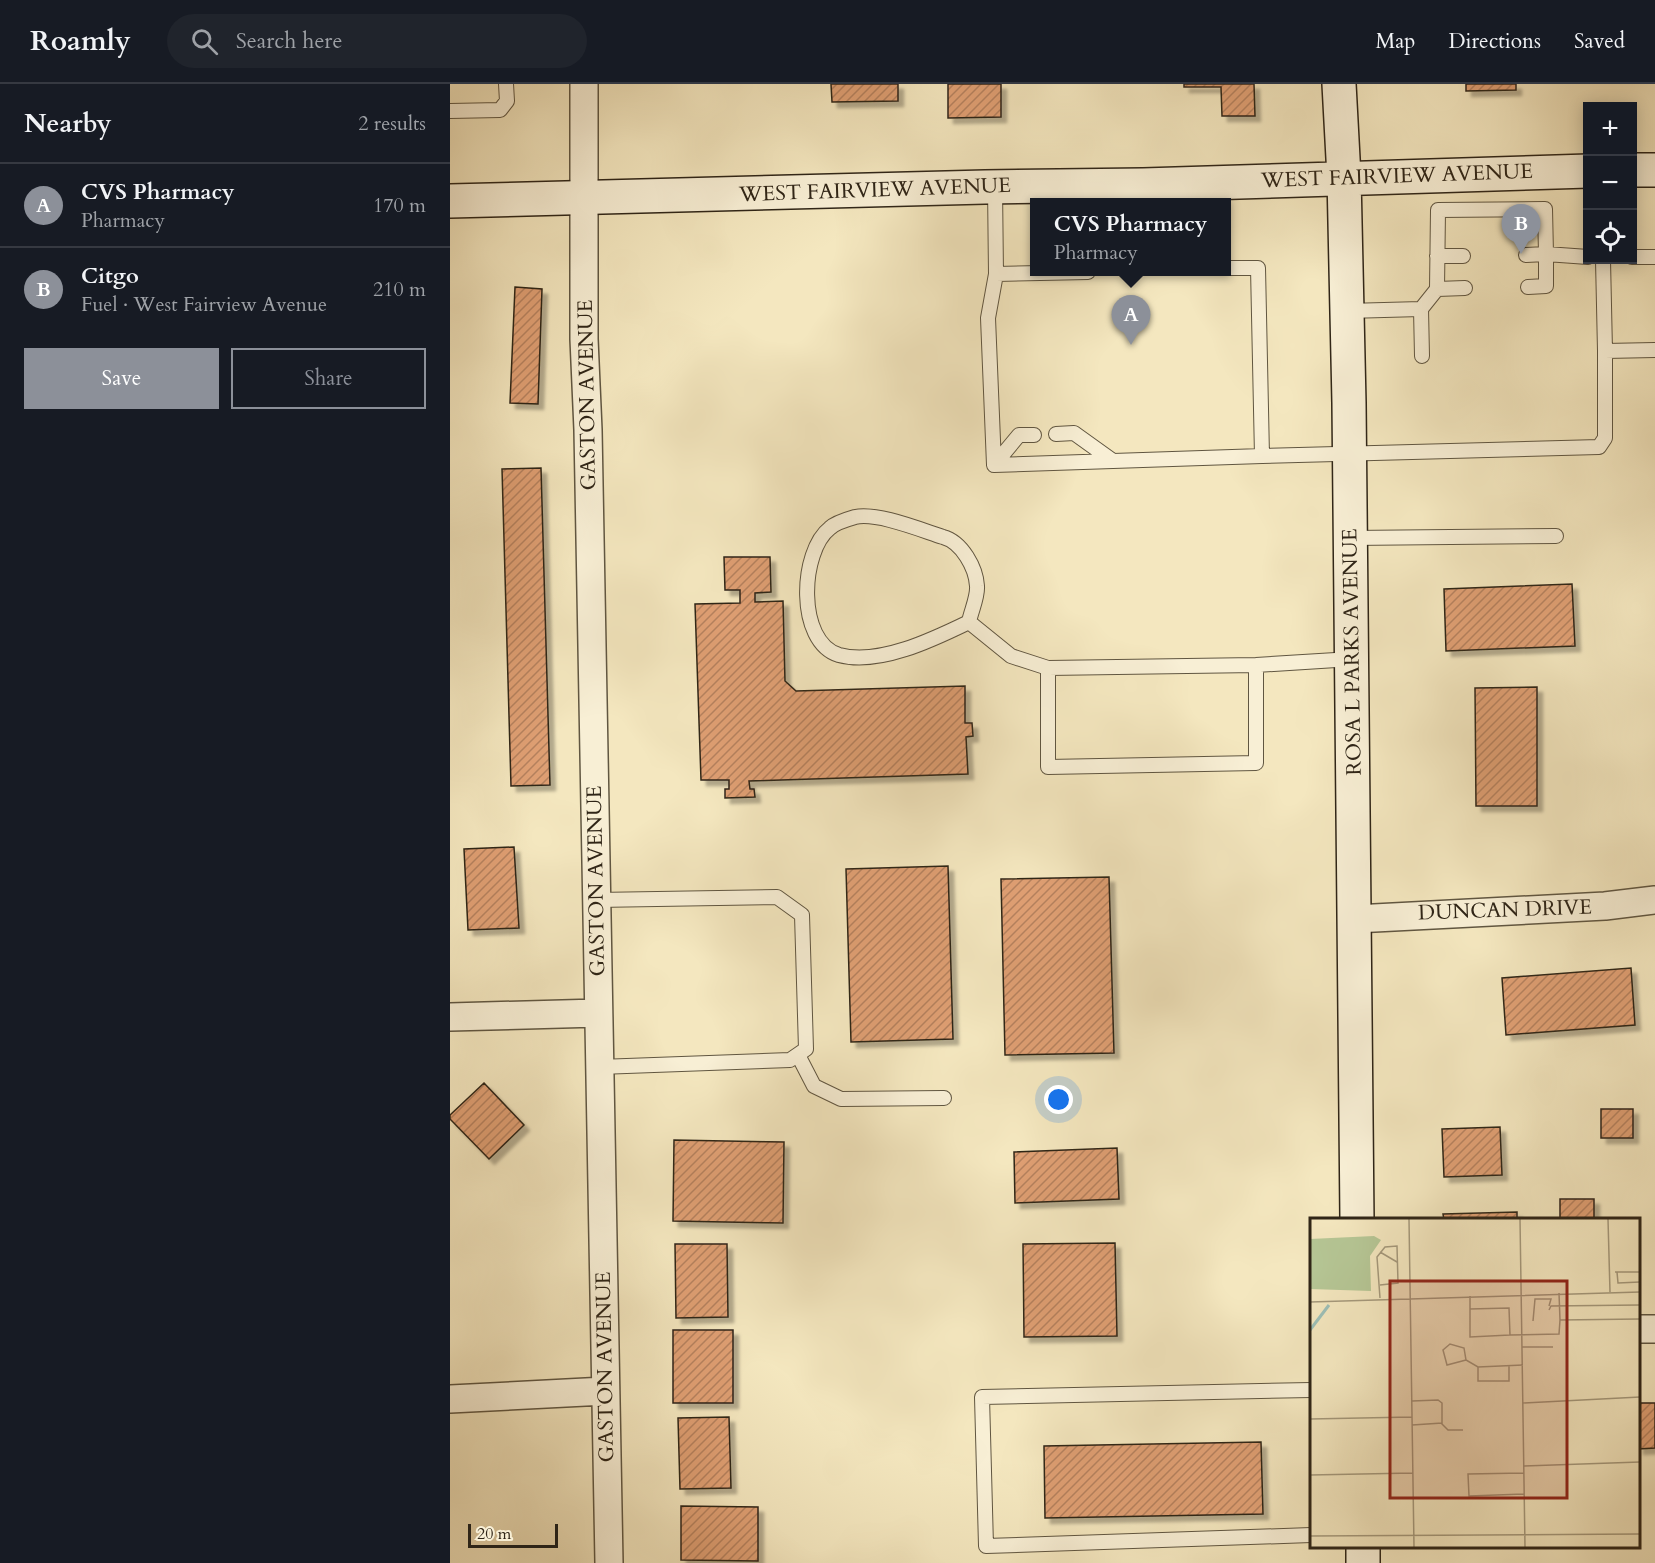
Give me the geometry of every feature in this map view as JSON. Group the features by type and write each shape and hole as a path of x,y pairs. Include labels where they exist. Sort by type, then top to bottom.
{"street":[{"name":"GASTON AVENUE","path":"584,84 584,339 588,441 609,1563"},
{"name":"ROSA L PARKS AVENUE","path":"1339,84 1347,311 1358,1218"},
{"path":"1637,170 1655,170"},
{"name":"WEST FAIRVIEW AVENUE","path":"450,201 1143,185 1583,171"},
{"name":"DUNCAN DRIVE","path":"1355,919 1605,906 1655,900"},
{"path":"450,1017 598,1012"},
{"path":"450,1399 605,1391"}],"lane":[{"path":"450,111 500,110 507,101 506,84"},
{"path":"994,465 988,318 996,274 995,187"},
{"path":"1422,356 1421,309 1437,289 1438,210 1545,209 1546,286 1528,287"},
{"path":"1526,255 1583,257"},
{"path":"1437,256 1463,256"},
{"path":"1637,257 1655,257"},
{"path":"994,465 1599,447 1605,438 1603,264"},
{"path":"1231,268 1258,268 1262,456"},
{"path":"996,274 1030,273"},
{"path":"1437,289 1465,288"},
{"path":"1347,311 1421,309"},
{"path":"1605,351 1655,350"},
{"path":"1056,434 1074,433 1113,461"},
{"path":"994,465 1019,435 1034,435"},
{"path":"857,517 889,521 951,539 969,558 977,587 969,622 930,642 872,657 838,654 816,638 806,602 813,553 830,528 857,517"},
{"path":"1350,538 1556,536"},
{"path":"969,622 1011,656 1048,668 1256,665 1352,659"},
{"path":"1048,668 1048,767 1059,767 1256,763 1256,665"},
{"path":"596,900 777,897 802,915 806,1049 790,1060 599,1067"},
{"path":"798,1055 814,1086 842,1099 944,1098"},
{"path":"1310,1390 982,1397 986,1546 1310,1535"}],"building":[{"path":"831,84 898,84 898,101 832,102"},
{"path":"948,84 1001,84 1001,117 948,118"},
{"path":"1184,84 1254,84 1255,116 1222,116 1221,87 1184,87"},
{"path":"1466,84 1516,84 1516,90 1466,91"},
{"path":"515,287 542,289 538,404 510,403"},
{"path":"541,468 550,785 511,786 502,469"},
{"path":"724,557 770,557 771,592 755,593 755,602 783,601 785,681 796,691 965,686 965,723 972,723 973,736 966,737 968,774 749,781 750,789 754,789 755,797 725,798 725,789 729,789 729,780 701,780 695,604 740,603 740,590 725,590"},
{"path":"1572,584 1575,646 1446,651 1444,589"},
{"path":"1537,687 1537,806 1476,806 1475,688"},
{"path":"514,847 519,928 468,930 464,849"},
{"path":"948,866 953,1039 851,1042 846,869"},
{"path":"1109,877 1114,1053 1005,1055 1001,879"},
{"path":"1631,968 1635,1025 1506,1035 1502,978"},
{"path":"484,1083 524,1125 489,1159 450,1119 450,1115"},
{"path":"1601,1109 1633,1109 1633,1138 1601,1138"},
{"path":"1500,1127 1502,1175 1444,1177 1442,1129"},
{"path":"674,1140 784,1142 783,1223 673,1221"},
{"path":"1117,1148 1119,1199 1015,1203 1014,1152"},
{"path":"1560,1199 1594,1199 1594,1218 1560,1218"},
{"path":"1517,1212 1517,1218 1444,1218 1443,1214"},
{"path":"1115,1243 1117,1336 1024,1337 1023,1244"},
{"path":"675,1244 727,1244 728,1317 676,1318"},
{"path":"673,1330 733,1330 733,1403 673,1403"},
{"path":"1640,1403 1655,1403 1655,1448 1640,1449"},
{"path":"729,1417 731,1488 680,1489 678,1418"},
{"path":"1261,1442 1263,1514 1045,1518 1044,1446"},
{"path":"681,1506 758,1507 758,1561 681,1560"}],"place":[{"name":"Citgo","path":"1521,254"},
{"name":"CVS Pharmacy","path":"1131,345"}]}
